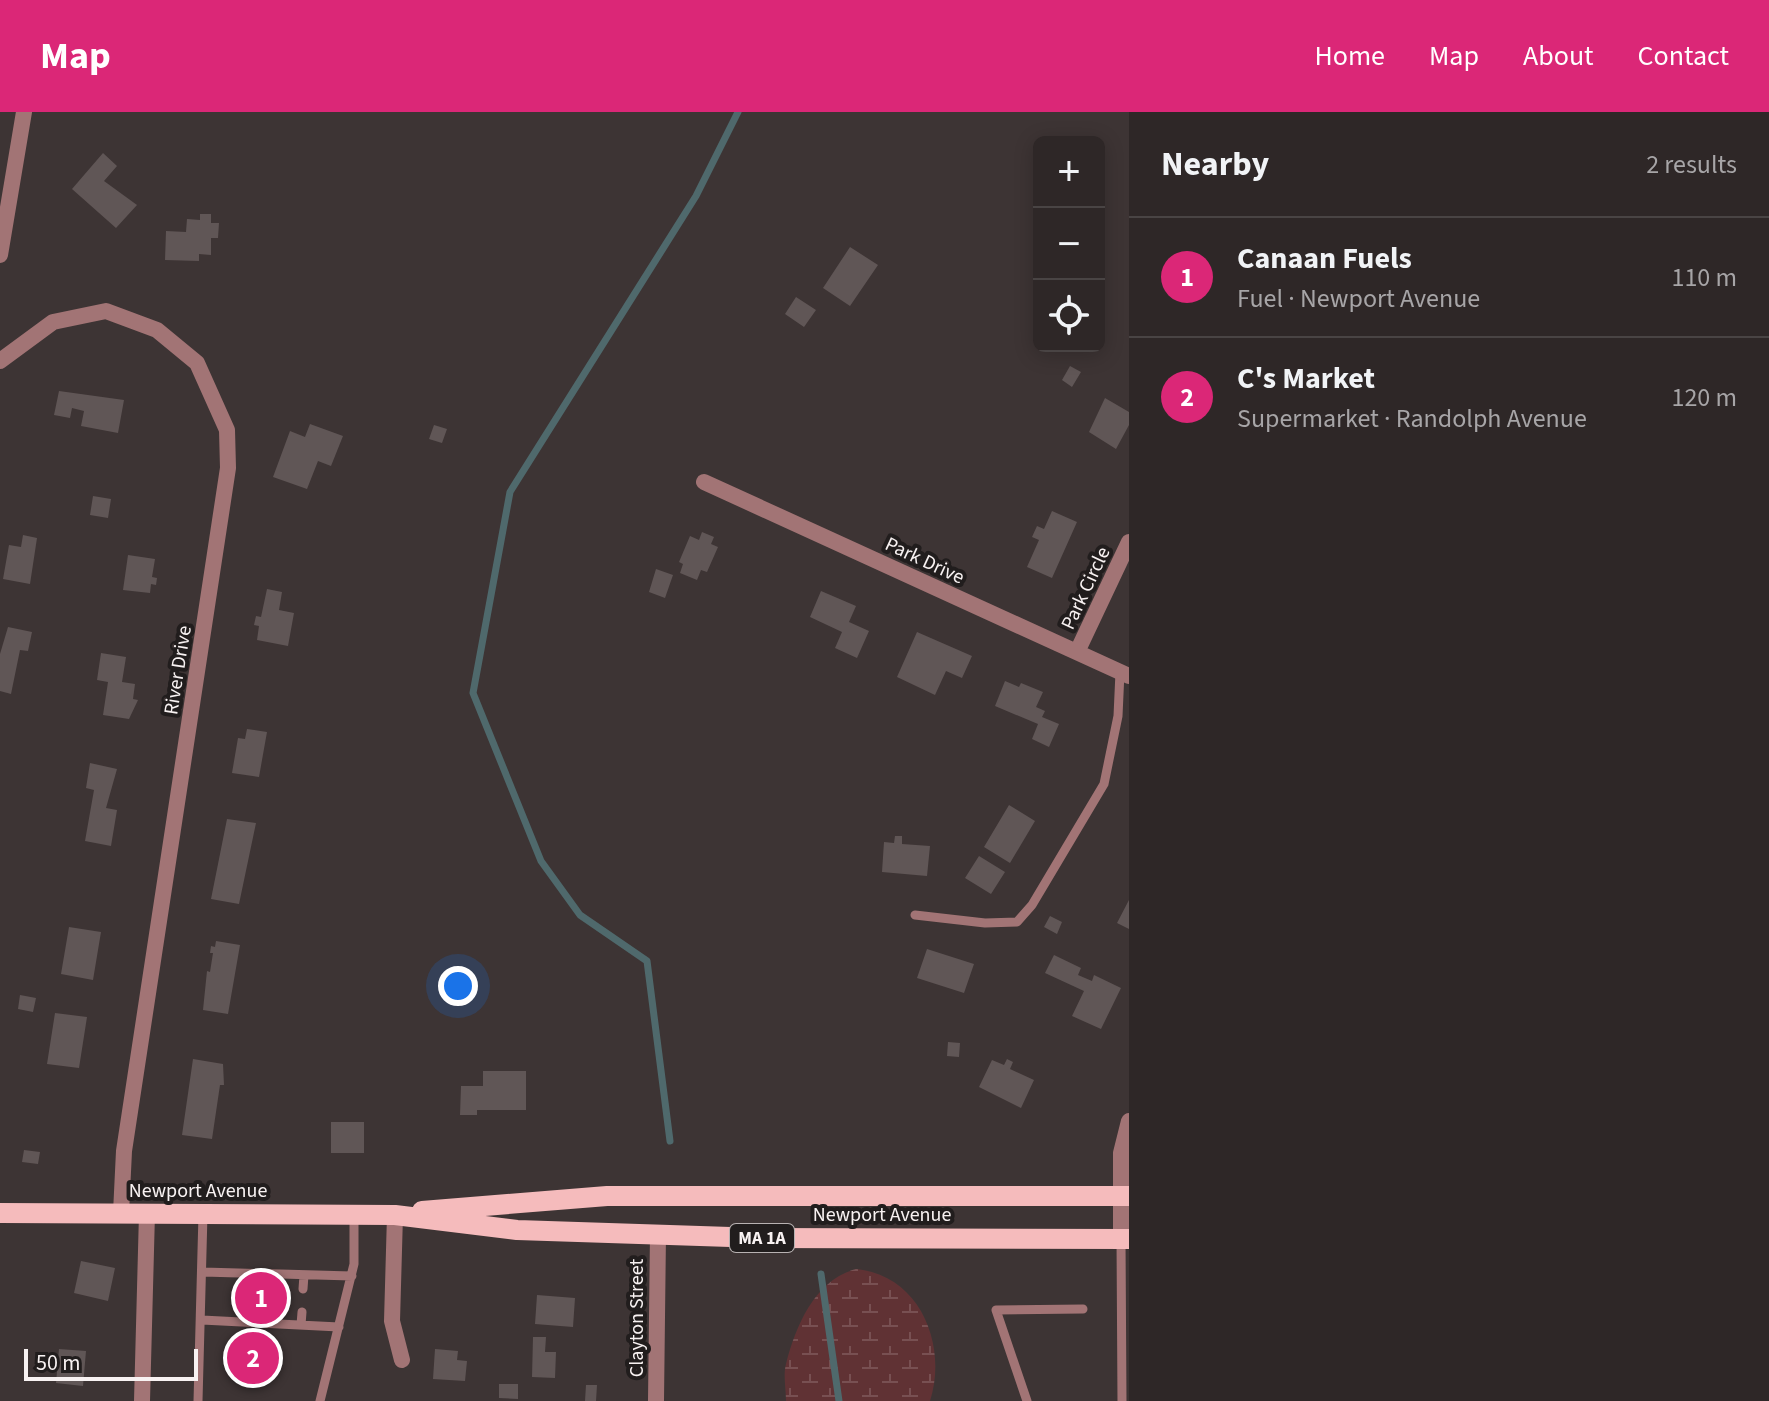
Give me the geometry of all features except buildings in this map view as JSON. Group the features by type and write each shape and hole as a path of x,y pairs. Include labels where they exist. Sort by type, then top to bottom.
{"main road":[{"name":"Newport Avenue","path":"395,1215 526,1200 607,1196 1125,1196"},
{"name":"Newport Avenue","path":"0,1213 354,1214 395,1215 517,1230 1125,1239"}],"street":[{"path":"0,255 24,112"},
{"name":"River Drive","path":"0,361 53,322 106,311 157,330 197,363 227,430 228,468 124,1151 121,1213"},
{"name":"Park Drive","path":"704,482 1125,674"},
{"name":"Park Circle","path":"1077,652 1129,542"},
{"path":"1125,1239 1121,1153 1129,1121"},
{"path":"142,1401 147,1213"},
{"path":"395,1215 392,1321 402,1360"},
{"name":"Clayton Street","path":"656,1401 658,1234"}],"lane":[{"path":"915,915 985,923 1017,922 1032,905 1104,784 1125,674"},
{"path":"198,1401 203,1214"},
{"path":"320,1401 352,1276 354,1214"},
{"path":"1122,1401 1125,1374 1125,1239"},
{"path":"203,1272 352,1276"},
{"path":"245,1287 246,1273"},
{"path":"274,1288 275,1274"},
{"path":"303,1289 304,1275"},
{"path":"1027,1401 996,1310 1083,1309"},
{"path":"244,1310 244,1322"},
{"path":"274,1311 274,1323"},
{"path":"301,1325 302,1312"},
{"path":"202,1320 339,1327"}],"green space":[{"path":"856,1269 878,1274 897,1284 924,1316 935,1358 935,1379 930,1401 786,1401 785,1368 795,1334 809,1306 829,1283"}],"waterway":[{"path":"670,1141 647,961 580,915 541,861 473,693 510,492 696,196 738,112"},
{"path":"821,1274 839,1401"}],"place":[{"name":"Canaan Fuels","path":"261,1298"},
{"name":"C's Market","path":"253,1358"}]}
